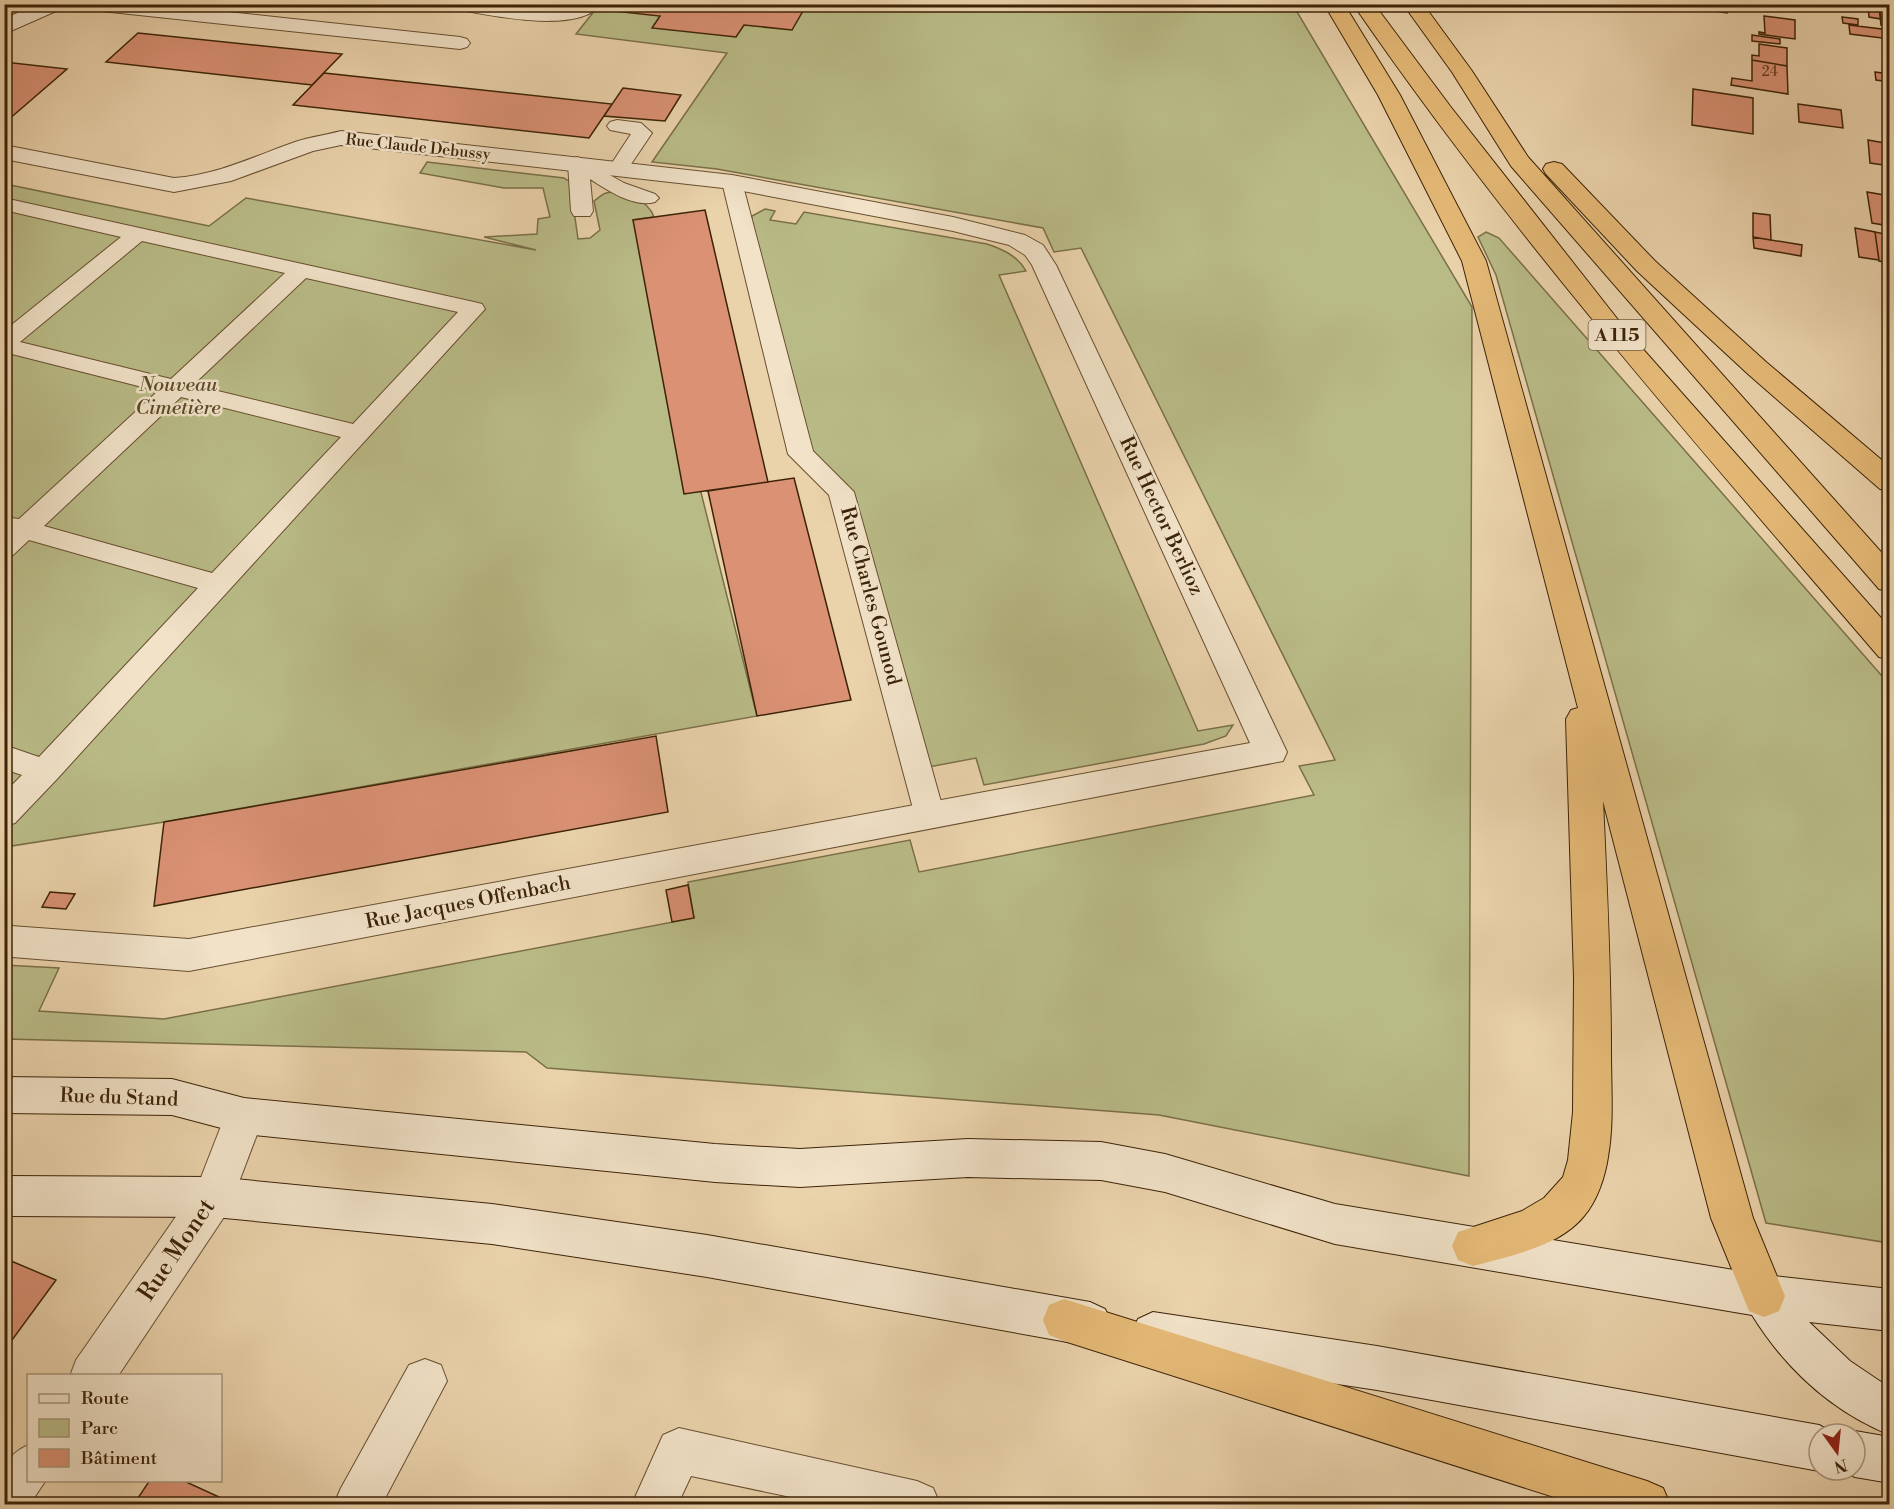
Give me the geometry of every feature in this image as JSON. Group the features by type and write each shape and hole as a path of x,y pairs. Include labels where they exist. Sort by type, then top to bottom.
{"highway":[{"path":"1334,4 1389,95 1474,261 1559,570 1579,658 1732,1218 1744,1252 1764,1296"},
{"name":"A 115","path":"1363,4 1442,111 1617,335 1890,649"},
{"name":"A 115","path":"1413,4 1462,71 1519,161 1890,582"},
{"path":"1462,71 1646,266 1756,368 1890,482"},
{"path":"1473,1246 1511,1235 1546,1219 1561,1209 1577,1191 1585,1170 1591,1128 1594,979 1579,658"},
{"path":"1064,1320 1647,1504"}],"street":[{"path":"4,28 22,17 56,4"},
{"path":"92,4 460,43"},
{"name":"Rue Claude Debussy","path":"4,152 174,185 196,185 248,169 301,147 341,138 578,163 732,183"},
{"name":"Rue Hector Berlioz","path":"732,183 953,224 1017,240 1034,250 1044,265 1271,752 930,816"},
{"name":"Rue Jacques Offenbach","path":"8,942 189,956 930,816"},
{"name":"Rue du Stand","path":"4,1095 172,1097 244,1116 715,1163 789,1167 968,1158 1101,1161 1176,1176 1335,1224 1764,1296 1890,1310"},
{"name":"Rue Monet","path":"93,1374 214,1197 244,1116"},
{"path":"4,1196 214,1197 492,1224 707,1256 1064,1320 1377,1368 1807,1446"},
{"path":"1764,1296 1777,1317 1823,1370 1847,1389 1890,1413"},
{"path":"357,1504 425,1381"},
{"path":"655,1504 679,1452 859,1489 917,1504"},
{"path":"1867,1456 1890,1460"},
{"path":"4,1503 27,1469"}],"lane":[{"path":"456,4 532,14 567,14 585,10 593,4"},
{"path":"617,126 634,127 642,133 618,169"},
{"path":"578,163 617,187 648,198"},
{"path":"578,163 582,211"},
{"name":"Rue Charles Gounod","path":"732,183 801,454 841,492 930,816"},
{"path":"4,204 474,309 4,814"},
{"path":"4,344 138,234"},
{"path":"4,548 14,527 176,388 302,270"},
{"path":"4,344 357,433"},
{"path":"14,527 218,584"},
{"path":"4,757 46,771"}],"green space":[{"path":"599,5 1293,5 1472,307 1469,1176 1159,1115 547,1068 526,1052 5,1039 4,965 59,968 39,1011 164,1019 694,918 688,882 910,840 919,872 1314,795 1299,766 1335,760 1081,248 1054,252 1043,228 717,169 652,162 727,53 576,34"},
{"name":"Nouveau Cimetière","path":"427,162 564,178 570,182 578,239 590,238 600,230 594,201 604,194 613,192 627,194 641,201 651,211 654,217 633,220 757,716 164,822 5,847 5,184 209,226 246,198 536,250 484,237 537,234 538,219 550,217 543,188 504,188 420,173"},
{"path":"765,209 775,211 770,220 796,224 804,212 987,244 1019,261 1026,271 999,275 1198,731 1233,725 1226,736 1204,744 984,785 976,758 929,767 847,485 811,450 751,223 752,216"},
{"path":"1486,232 1499,238 1889,684 1889,1243 1766,1223 1496,275 1478,237"}],"building":[{"path":"618,4 807,4 792,30 744,25 736,37 652,28 660,16 613,11"},
{"path":"1685,4 1727,4 1727,13 1685,7"},
{"path":"1868,6 1879,7 1881,19 1869,17"},
{"path":"1879,7 1890,9 1890,26 1881,25"},
{"path":"1764,16 1795,20 1795,39 1759,34 1759,32 1765,33"},
{"path":"1842,17 1858,19 1858,25 1843,23"},
{"path":"1849,25 1890,30 1890,39 1850,34"},
{"path":"138,33 342,54 312,85 106,62"},
{"path":"1752,35 1780,39 1780,44 1752,41"},
{"path":"1759,44 1787,48 1787,66 1752,60 1752,55 1759,56"},
{"path":"1752,60 1787,66 1788,94 1731,85 1732,78 1752,81"},
{"path":"4,62 67,69 8,120 4,120"},
{"path":"1875,72 1890,74 1890,82 1876,80"},
{"path":"324,73 612,104 589,138 293,105"},
{"path":"623,88 681,95 665,121 604,116"},
{"path":"1693,89 1753,98 1753,134 1692,125"},
{"path":"1798,104 1841,110 1843,128 1799,122"},
{"path":"1868,140 1890,144 1890,166 1870,163"},
{"path":"1867,192 1890,196 1890,226 1872,223"},
{"path":"705,210 768,482 684,494 633,220"},
{"path":"1753,213 1770,215 1771,240 1753,237"},
{"path":"1855,228 1875,232 1879,260 1859,257"},
{"path":"1875,232 1890,235 1890,263 1879,261"},
{"path":"1753,237 1802,245 1801,256 1754,248"},
{"path":"794,478 851,700 757,716 708,491"},
{"path":"656,736 668,812 154,906 164,822"},
{"path":"688,885 694,918 672,922 666,890"},
{"path":"50,892 75,894 66,909 42,907"},
{"path":"4,1258 56,1280 4,1351"},
{"path":"149,1482 186,1482 232,1503 134,1504"}]}
